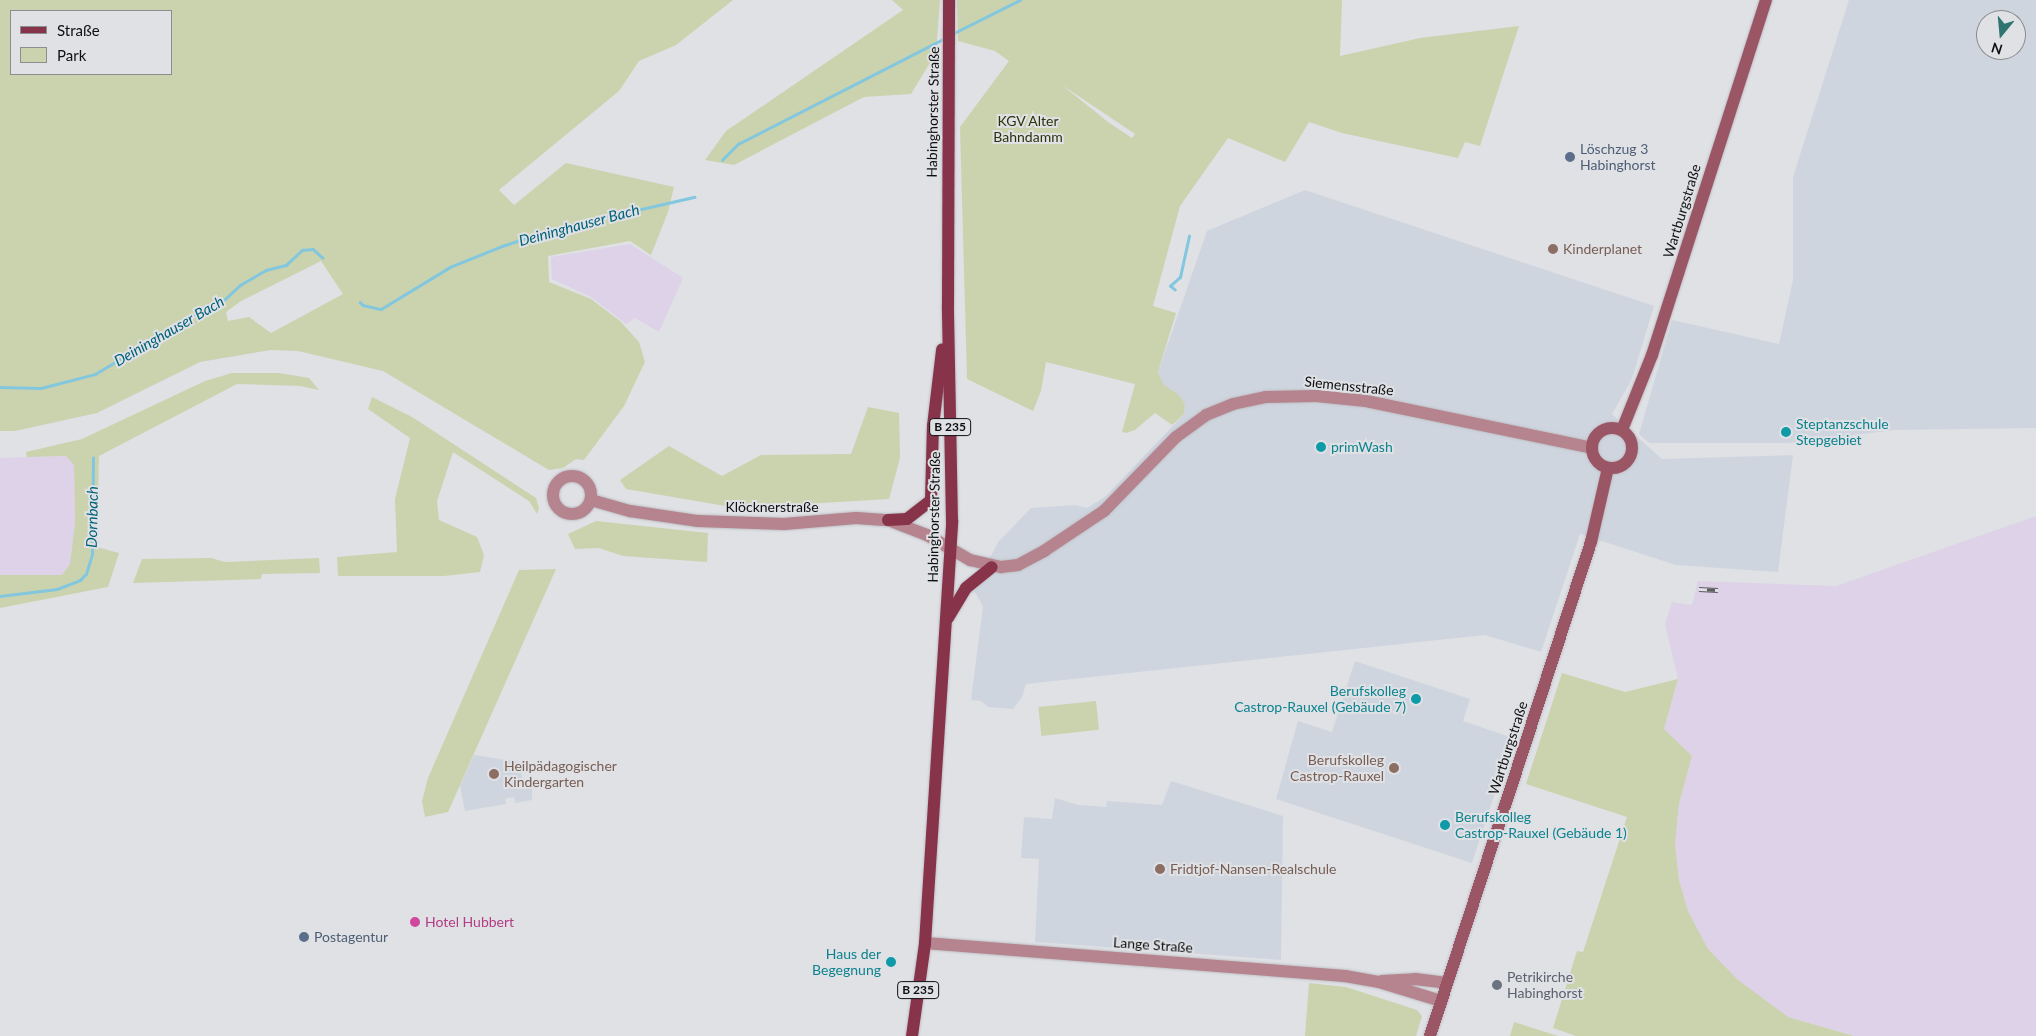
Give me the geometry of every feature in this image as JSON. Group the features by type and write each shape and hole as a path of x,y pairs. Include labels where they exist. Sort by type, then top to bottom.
{"main road":[{"name":"Habinghorster Straße","path":"925,943 950,548 948,305 949,0"},
{"name":"Wartburgstraße","path":"1622,430 1652,355 1739,76 1766,0"},
{"path":"888,520 907,519 931,500 933,426 948,305"},
{"path":"1612,428 1622,430 1631,439 1632,452 1624,465 1608,468 1596,461 1592,448 1602,431 1612,428"},
{"name":"Wartburgstraße","path":"1430,1036 1591,542 1608,468"},
{"path":"946,620 966,588 992,567"},
{"name":"B 235","path":"912,1036 925,943"}],"street":[{"name":"Siemensstraße","path":"992,567 1009,567 1030,559 1104,511 1176,437 1206,415 1233,404 1266,397 1316,396 1366,401 1592,448"},
{"name":"Klöcknerstraße","path":"591,500 630,511 698,521 784,524 856,518 888,520 950,548"},
{"path":"950,548 992,567"},
{"name":"Lange Straße","path":"925,943 1316,973 1379,982 1441,1000"},
{"name":"Lange Straße","path":"1379,982 1415,979 1446,983"}],"shaded area":[{"path":"1849,0 2036,0 2036,428 1895,430 1788,443 1649,443 1639,434 1672,320 1779,344 1793,280 1793,177"},
{"path":"1305,190 1654,306 1632,379 1612,414 1662,459 1793,455 1778,572 1676,565 1580,534 1541,652 1485,635 1026,684 1022,697 1013,709 988,707 981,701 971,700 983,606 973,589 999,541 1031,508 1075,505 1087,508 1106,496 1184,414 1185,404 1164,385 1158,372 1207,231"},
{"path":"630,244 683,278 659,332 635,318 626,324 591,297 552,279 551,257"},
{"path":"66,456 74,465 75,522 70,564 62,575 0,575 0,458"},
{"path":"2036,516 2036,1036 1854,1036 1788,1017 1737,980 1708,949 1688,911 1679,880 1675,844 1679,804 1692,756 1664,729 1678,679 1665,624 1672,602 1692,605 1698,581 1836,586"},
{"name":"Berufskolleg Castrop-Rauxel","path":"1355,661 1470,699 1463,721 1513,738 1472,863 1276,799 1298,721 1332,732"},
{"name":"Heilpädagogischer Kindergarten","path":"474,755 520,762 523,786 532,785 532,800 515,803 514,797 505,799 506,804 465,811 460,786"},
{"name":"Fridtjof-Nansen-Realschule","path":"1171,781 1283,816 1281,960 1035,942 1039,859 1021,858 1024,817 1052,819 1055,798 1078,805 1106,807 1107,801 1162,805"}],"green space":[{"path":"0,0 733,0 676,45 639,61 619,91 499,190 514,205 566,163 674,187 668,212 651,255 630,241 548,256 549,282 591,299 620,321 639,342 645,362 624,406 584,460 576,459 563,468 549,470 383,371 298,351 271,350 200,362 97,413 15,431 0,431","holes":["321,261 343,294 271,333 249,317 228,321 226,312 241,301"]},
{"path":"892,0 940,0 936,53 911,94 864,97 734,165 705,160 726,131 903,10"},
{"name":"KGV Alter Bahndamm","path":"957,0 1342,0 1340,56 1420,38 1519,26 1480,146 1465,142 1458,158 1342,133 1309,122 1285,162 1228,138 1180,206 1153,306 1176,313 1158,372 1164,385 1179,395 1185,404 1184,414 1172,425 1155,413 1135,430 1126,433 1122,432 1135,384 1046,362 1041,391 1033,411 967,379 960,127 1009,61 995,51 958,41","holes":["1062,85 1135,134 1132,138 1108,122"]},
{"path":"232,373 279,373 309,378 319,390 300,386 237,384 99,456 97,547 119,553 108,587 0,608 0,575 62,575 70,564 75,522 74,465 66,456 27,457 26,452 82,439 205,381"},
{"path":"372,397 412,417 536,498 539,508 537,514 529,501 453,452 437,501 439,520 477,537 484,555 480,572 444,576 338,576 337,557 397,552 395,499 410,438 368,409"},
{"path":"868,407 899,413 900,458 889,499 737,508 626,489 620,480 669,446 722,476 761,455 851,454"},
{"path":"596,521 708,533 707,562 623,556 599,548 575,549 568,534"},
{"path":"211,558 225,562 319,558 320,573 262,574 261,579 133,583 142,559"},
{"path":"556,569 448,812 425,817 422,801 428,778 519,570"},
{"path":"1562,673 1625,692 1678,679 1664,729 1692,756 1679,804 1675,844 1679,880 1688,911 1708,949 1738,980 1788,1017 1854,1036 1576,1036 1553,1028 1577,951 1583,952 1627,817 1526,784"},
{"path":"1096,701 1099,730 1041,736 1038,707"},
{"path":"1309,983 1346,987 1417,1010 1422,1016 1416,1036 1305,1036"},
{"path":"1514,1022 1558,1036 1510,1036"}],"waterway":[{"name":"Deininghauser Bach","path":"952,34 1020,0"},
{"name":"Deininghauser Bach","path":"722,160 738,144 945,38"},
{"name":"Deininghauser Bach","path":"360,302 363,305 381,309 450,267 502,246 554,229 694,197"},
{"path":"1175,290 1170,286 1180,277 1189,236"},
{"name":"Deininghauser Bach","path":"0,387 41,388 95,374 211,305 224,300 240,285 266,270 286,265 302,250 313,249 323,258"},
{"name":"Dornbach","path":"0,596 57,589 80,580 86,574 92,554 93,458"}],"railway":[{"path":"1699,589 1718,590"}],"place":[{"name":"Löschzug 3 Habinghorst","path":"1570,157"},
{"name":"Kinderplanet","path":"1553,249"},
{"name":"Steptanzschule Stepgebiet","path":"1786,432"},
{"name":"primWash","path":"1321,447"},
{"name":"Berufskolleg Castrop-Rauxel (Gebäude 7)","path":"1416,699"},
{"name":"Berufskolleg Castrop-Rauxel","path":"1394,768"},
{"name":"Heilpädagogischer Kindergarten","path":"494,774"},
{"name":"Berufskolleg Castrop-Rauxel (Gebäude 1)","path":"1445,825"},
{"name":"Fridtjof-Nansen-Realschule","path":"1160,869"},
{"name":"Hotel Hubbert","path":"415,922"},
{"name":"Postagentur","path":"304,937"},
{"name":"Haus der Begegnung","path":"891,962"},
{"name":"Petrikirche Habinghorst","path":"1497,985"}]}
